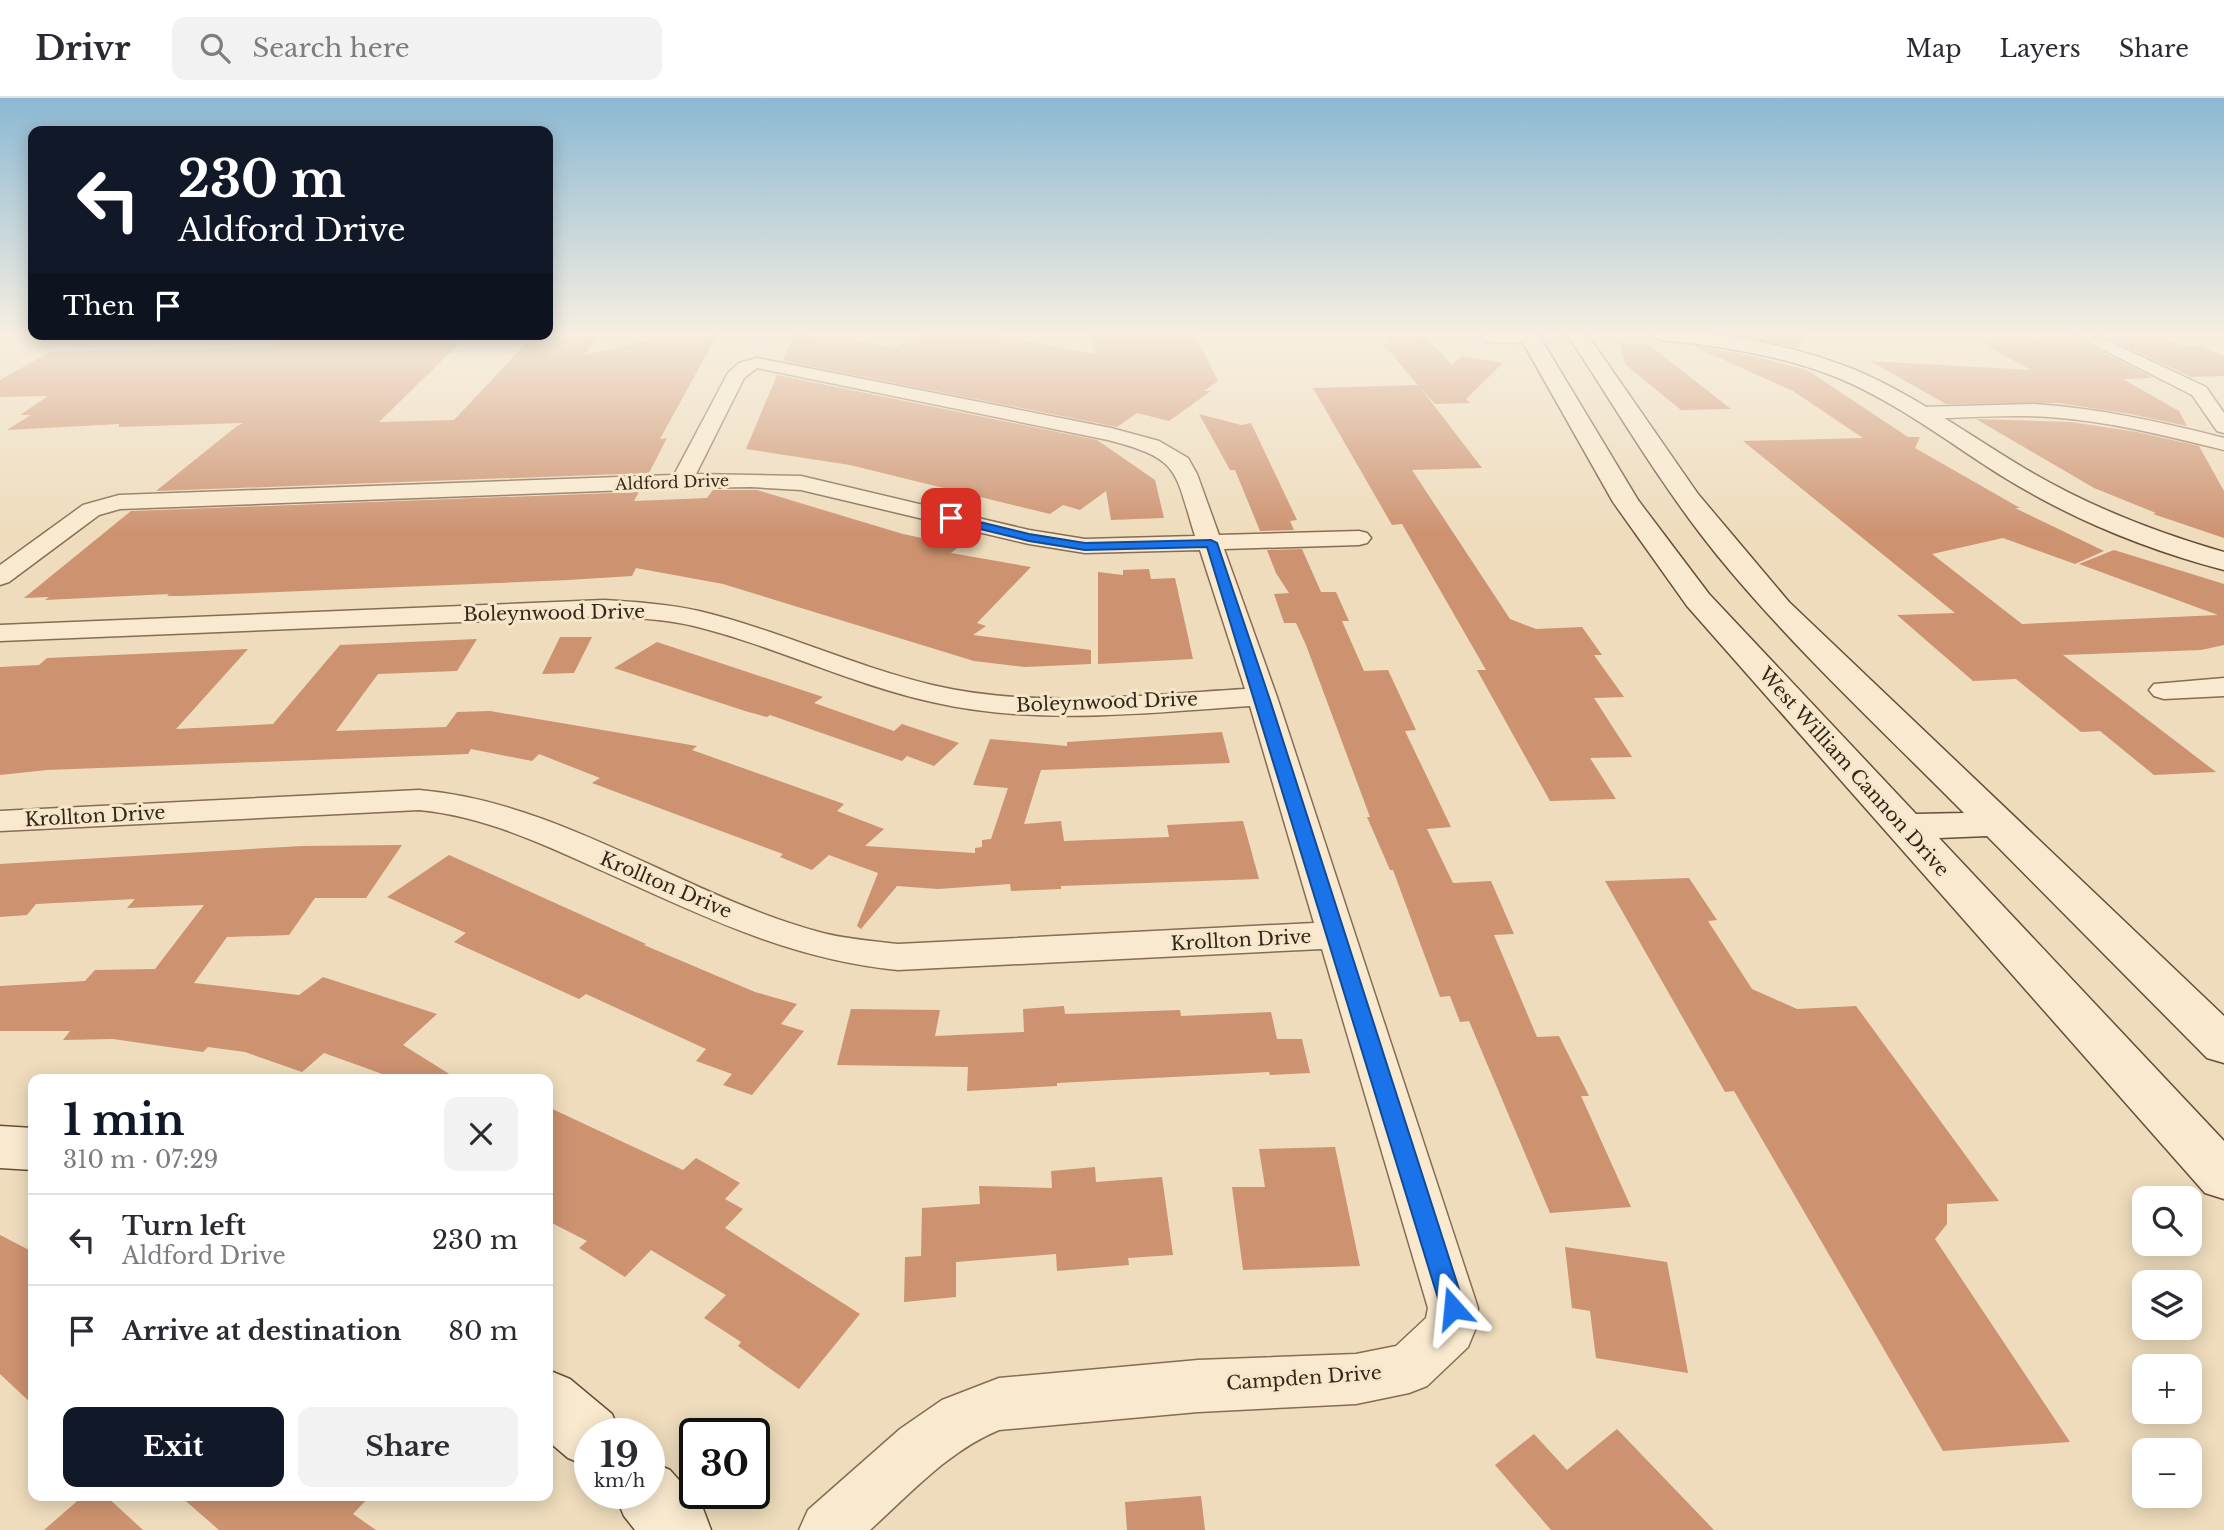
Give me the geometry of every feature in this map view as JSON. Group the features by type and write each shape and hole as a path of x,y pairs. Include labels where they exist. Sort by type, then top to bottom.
{"main road":[{"name":"West William Cannon Drive","path":"1578,401 1626,502 1698,600 2224,1177"},
{"path":"1603,401 1689,499 1726,548 1778,608 2224,1045"},
{"path":"1899,401 2066,501 2136,531 2224,561"},
{"path":"1904,827 1996,824"},
{"path":"0,1147 28,1149"},
{"path":"553,1404 574,1422"},
{"path":"660,1509 678,1530"}],"street":[{"name":"Campden Drive","path":"682,481 724,401"},
{"name":"Campden Drive","path":"828,1530 919,1448 961,1419 999,1404 1198,1386 1356,1379 1409,1368 1450,1330 1453,1308 1262,697 1211,543 1180,464 1152,445 1086,428 951,401"},
{"path":"2204,401 2223,438"},
{"path":"1920,413 2021,411 2079,414 2223,438"},
{"name":"Aldford Drive","path":"0,577 91,510 119,502 682,481 751,480 801,483 1058,543 1118,547 1359,538"},
{"name":"Boleynwood Drive","path":"0,633 604,608 639,610 708,621 931,693 995,705 1064,706 1262,697"},
{"path":"2164,690 2224,687"},
{"name":"Krollton Drive","path":"0,821 418,800 454,802 489,812 562,840 763,926 810,943 859,954 898,957 1336,935"}],"building":[{"path":"41,401 401,401 379,422 454,420 472,401 681,401 660,439 667,438 649,473 156,491 243,423 119,427 119,424 7,430 31,415 20,415"},
{"path":"766,401 904,401 1097,440 1155,480 1164,518 1111,520 1106,491 1080,510 1063,505 1050,514 850,465 746,449"},
{"path":"985,401 1197,401 1169,421 1137,413 1117,427"},
{"path":"1320,401 1430,401 1482,468 1412,470 1510,619 1536,629 1582,627 1602,655 1594,655 1624,697 1594,698 1632,757 1590,758 1616,799 1550,801 1477,670 1486,670 1402,524 1392,525"},
{"path":"1432,401 1470,403 1435,404"},
{"path":"1670,401 1721,401 1731,409 1681,410"},
{"path":"1808,401 1853,401 1908,437 1920,437 1915,448 2020,508 2015,508 2104,551 2075,564 2003,538 1932,554 2022,624 2218,615 2079,564 2114,550 2224,584 2224,645 2201,650 2063,655 2216,772 2154,775 2100,731 2081,732 2016,679 1973,681 1897,615 1955,613 1743,441 1863,438"},
{"path":"1940,401 2161,401 2179,411 2187,426 2058,403 1946,404"},
{"path":"1199,414 1241,425 1251,423 1297,520 1290,521 1294,530 1260,531 1235,470 1230,470"},
{"path":"1976,419 2071,422 2137,432 2199,446 2224,491 2224,538 2153,514 2156,513 2094,488"},
{"path":"713,490 757,490 903,534 960,546 951,553 1031,567 977,623 986,626 973,635 1091,650 1091,664 1025,667 974,661 723,584 636,568 632,576 568,580 181,596 167,596 169,594 45,600 49,597 24,598 131,511 639,492 634,501 707,498"},
{"path":"1302,549 1321,592 1336,592 1349,621 1342,621 1364,671 1388,670 1416,730 1405,731 1451,827 1427,829 1453,883 1491,881 1514,934 1494,935 1537,1037 1559,1036 1589,1096 1581,1096 1631,1207 1550,1213 1469,1021 1460,1022 1450,996 1440,997 1393,870 1390,870 1367,817 1370,817 1306,645 1296,623 1284,623 1274,594 1289,593 1276,573 1267,550"},
{"path":"1149,569 1151,579 1175,578 1193,659 1098,664 1098,572 1123,575 1123,570"},
{"path":"560,637 592,637 574,673 542,674"},
{"path":"477,639 457,671 378,674 336,731 446,727 457,712 490,711 697,746 692,750 844,804 837,811 884,829 865,846 975,853 975,848 982,847 982,840 991,839 1008,788 973,785 990,739 1067,746 1067,742 1222,732 1230,763 1041,770 1024,824 1061,821 1064,841 1169,837 1167,825 1243,821 1259,879 1061,886 1061,889 1011,891 1010,884 938,889 897,886 861,929 857,926 878,873 829,855 812,870 780,857 783,854 592,783 600,778 539,754 532,761 471,749 468,754 47,770 0,775 0,667 39,665 47,658 248,649 176,729 273,724 340,645"},
{"path":"657,642 823,697 814,703 894,731 902,724 959,743 934,766 907,756 902,761 770,715 767,717 745,711 614,668"},
{"path":"402,845 366,898 315,898 289,935 227,937 194,983 299,995 323,977 437,1014 403,1045 449,1074 382,1074 324,1053 302,1072 245,1052 208,1047 203,1052 113,1039 63,1040 70,1031 0,1031 0,986 85,981 95,970 155,969 204,905 127,908 135,899 36,904 27,915 0,917 0,864 302,846"},
{"path":"449,855 646,944 644,945 755,992 797,1004 781,1024 804,1031 752,1095 723,1085 732,1074 696,1061 706,1049 586,994 579,999 454,942 466,933 387,897"},
{"path":"1689,878 1717,920 1708,921 1752,989 1797,1009 1856,1006 1999,1201 1947,1204 1947,1224 1935,1239 2070,1442 1943,1451 1734,1091 1725,1092 1605,881"},
{"path":"1064,1006 1065,1014 1180,1010 1181,1016 1271,1012 1277,1039 1302,1039 1310,1073 1270,1075 1269,1072 1057,1083 1057,1086 967,1091 968,1067 837,1065 851,1009 940,1010 935,1036 1024,1032 1023,1009"},
{"path":"553,1109 683,1170 696,1158 740,1183 725,1199 743,1209 725,1228 860,1314 799,1389 738,1346 741,1342 704,1318 726,1295 651,1250 625,1277 579,1248 587,1241 553,1224"},
{"path":"1335,1147 1360,1266 1243,1270 1232,1187 1265,1187 1259,1149"},
{"path":"1095,1167 1096,1182 1162,1177 1173,1255 1128,1258 1129,1265 1057,1271 1056,1254 956,1262 956,1297 904,1302 905,1257 921,1256 922,1208 980,1204 979,1186 1052,1188 1051,1171"},
{"path":"0,1235 28,1249 28,1400 0,1374"},
{"path":"1565,1247 1667,1262 1688,1373 1596,1358 1590,1311 1572,1308"},
{"path":"1617,1429 1714,1530 1551,1530 1495,1465 1534,1434 1567,1470"},
{"path":"1201,1496 1205,1530 1127,1530 1125,1502"},
{"path":"77,1501 111,1501 143,1530 44,1530"},
{"path":"186,1501 365,1501 353,1514 376,1530 219,1530"}],"route":[{"path":"951,518 1029,537 1085,546 1211,543 1262,697 1453,1308"}]}
